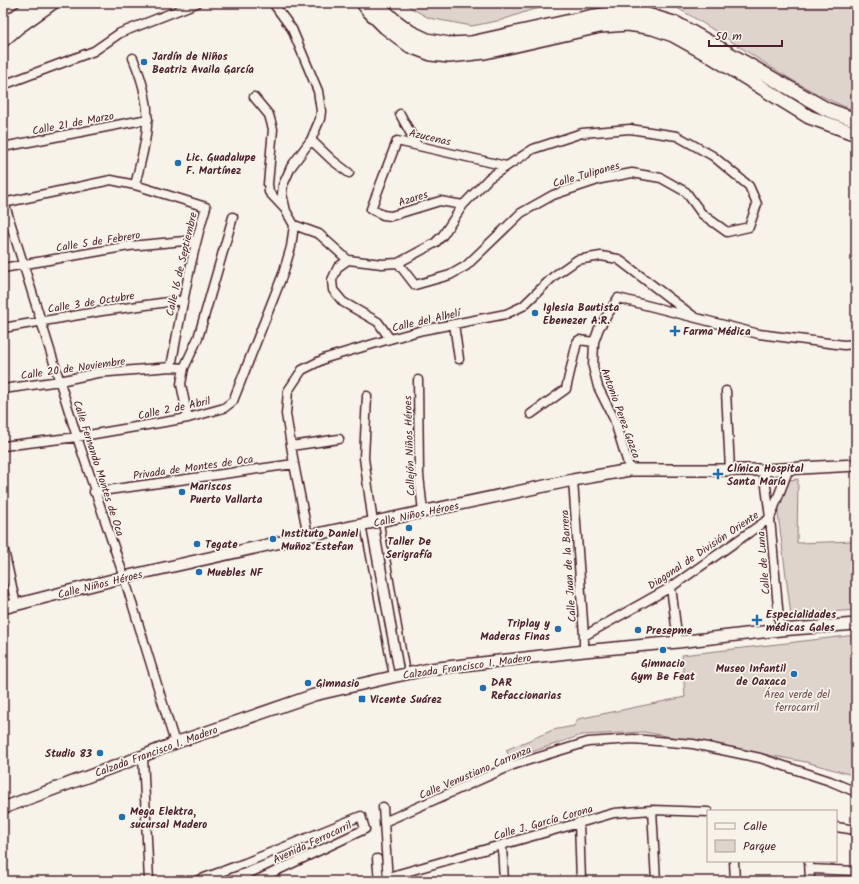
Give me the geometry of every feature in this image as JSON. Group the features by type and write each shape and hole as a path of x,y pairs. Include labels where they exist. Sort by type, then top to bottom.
{"main road":[{"path":"3,26 35,3"},
{"path":"3,40 18,27 52,3"},
{"path":"363,3 385,27 410,46 431,54 449,56 485,52 600,26 628,24 653,28 673,35 709,55 809,117 856,134"},
{"path":"376,3 394,20 410,32 427,40 449,44 471,43 589,17 623,12 644,14 677,24 826,109 856,120"},
{"name":"Calle Niños Héroes","path":"3,608 124,577 308,536 573,480 630,470 764,470 856,465"},
{"name":"Calzada Francisco I. Madero","path":"3,808 175,743 314,695 392,677 430,669 584,651 780,630 856,624"}],"street":[{"path":"3,85 94,51 120,33 197,3"},
{"path":"274,3 292,29 318,91 321,111 320,119 312,140 291,167 283,185 282,194 286,211"},
{"path":"133,58 142,80 146,98 148,119 143,151 135,185"},
{"path":"254,97 269,115 273,129 268,184 269,192 286,211 294,225 319,234 348,260 338,267 332,280 333,290 343,302 378,322 390,339"},
{"path":"400,114 417,145"},
{"name":"Calle 21 de Marzo","path":"3,147 148,119"},
{"name":"Calle Tulipanes","path":"348,260 382,264 398,263 435,243 443,235 463,205 489,178 533,149 582,133 630,129 676,136 713,156 749,186 757,204 749,227 727,232 702,214 686,192 661,178 632,173 601,179 547,198 521,213 466,266 450,275 415,285 398,263"},
{"path":"312,140 332,160 349,173"},
{"name":"Azucenas","path":"371,209 396,141 506,166"},
{"name":"Calle 16 de Septiembre","path":"3,202 111,180 135,185 206,207 196,240 171,367"},
{"name":"Azares","path":"371,209 382,215 391,216 440,201 463,205"},
{"name":"Calle Fernando Montes de Oca","path":"3,202 24,264 94,492 124,577 175,743"},
{"path":"188,418 182,384 184,368 198,338 233,217"},
{"name":"Calle 2 de Abril","path":"3,446 77,437 188,418 224,408 233,400 283,274 291,247 294,225"},
{"name":"Calle 5 de Febrero","path":"3,268 129,246 196,240"},
{"name":"Calle del Alhelí","path":"308,536 286,414 288,391 302,370 326,358 390,339 424,330 506,314 523,306 554,276 577,260 601,256 618,258 693,316"},
{"name":"Antonio Perez Gazca","path":"630,470 614,419 598,387 593,367 594,342 599,328 618,298 693,316"},
{"name":"Calle 3 de Octubre","path":"3,328 102,311 183,300"},
{"path":"693,316 759,334 844,345 856,344"},
{"path":"454,324 459,359"},
{"path":"531,414 566,389 577,342 579,340 594,342"},
{"name":"Calle 20 de Noviembre","path":"3,389 60,381 97,373 171,367 184,368"},
{"name":"Callejón Niños Héroes","path":"418,380 419,475 423,512"},
{"path":"726,391 730,469"},
{"path":"367,396 364,458 372,523"},
{"path":"291,446 339,439"},
{"name":"Privada de Montes de Oca","path":"94,492 294,464"},
{"name":"Calle de Luna","path":"770,518 789,468"},
{"name":"Calle de Luna","path":"764,470 780,630"},
{"name":"Calle Juan de la Barrera","path":"573,480 584,651"},
{"name":"Diagonal de División Oriente","path":"584,636 671,587 770,518"},
{"path":"3,546 6,570 16,605"},
{"path":"671,587 678,642"},
{"name":"Calle Venustiano Carranza","path":"384,822 513,765 588,742 633,739 693,744 760,758 830,781 856,792"},
{"path":"143,756 148,881"},
{"path":"383,807 388,879"},
{"path":"652,810 656,881"},
{"name":"Calle J. García Corona","path":"388,879 614,813 652,810 707,812"},
{"name":"Avenida Ferrocarril","path":"196,881 246,863 361,816 365,829 255,881"},
{"path":"579,822 581,881"},
{"path":"837,827 856,830"},
{"path":"502,846 504,881"},
{"path":"377,859 379,881"},
{"path":"734,862 735,881"},
{"path":"810,881 809,865 856,871"}],"lane":[{"path":"372,523 407,674"},
{"path":"372,523 392,677"}],"green space":[{"path":"405,3 569,3 531,10 502,20 472,26 429,18"},
{"path":"668,3 856,3 856,111 831,101 784,75 692,16"},
{"path":"798,479 797,543 856,541 856,610 791,615 777,506 789,480"},
{"name":"Área verde del ferrocarril","path":"856,635 856,776 806,762 644,732 582,735 511,759 506,750 553,730 574,726 578,719 685,697 682,655"}],"place":[{"name":"Jardín de Niños Beatriz Availa García","path":"144,62"},
{"name":"Lic. Guadalupe F. Martínez","path":"178,163"},
{"name":"Iglesia Bautista Ebenezer A.R.","path":"535,313"},
{"name":"Farma Médica","path":"675,331"},
{"name":"Clínica Hospital Santa María","path":"718,474"},
{"name":"Mariscos Puerto Vallarta","path":"182,492"},
{"name":"Taller De Serigrafía","path":"409,528"},
{"name":"Instituto Daniel Muñoz Estefan","path":"273,539"},
{"name":"Tegate","path":"197,544"},
{"name":"Muebles NF","path":"199,572"},
{"name":"Especialidades médicas Gales","path":"757,620"},
{"name":"Triplay y Maderas Finas","path":"558,629"},
{"name":"Presepme","path":"638,630"},
{"name":"Gimnacio Gym Be Feat","path":"663,650"},
{"name":"Museo Infantil de Oaxaca","path":"794,674"},
{"name":"Gimnasio","path":"308,683"},
{"name":"DAR Refaccionarias","path":"483,688"},
{"name":"Vicente Suárez","path":"362,699"},
{"name":"Studio 83","path":"100,753"},
{"name":"Mega Elektra, sucursal Madero","path":"122,817"}]}
